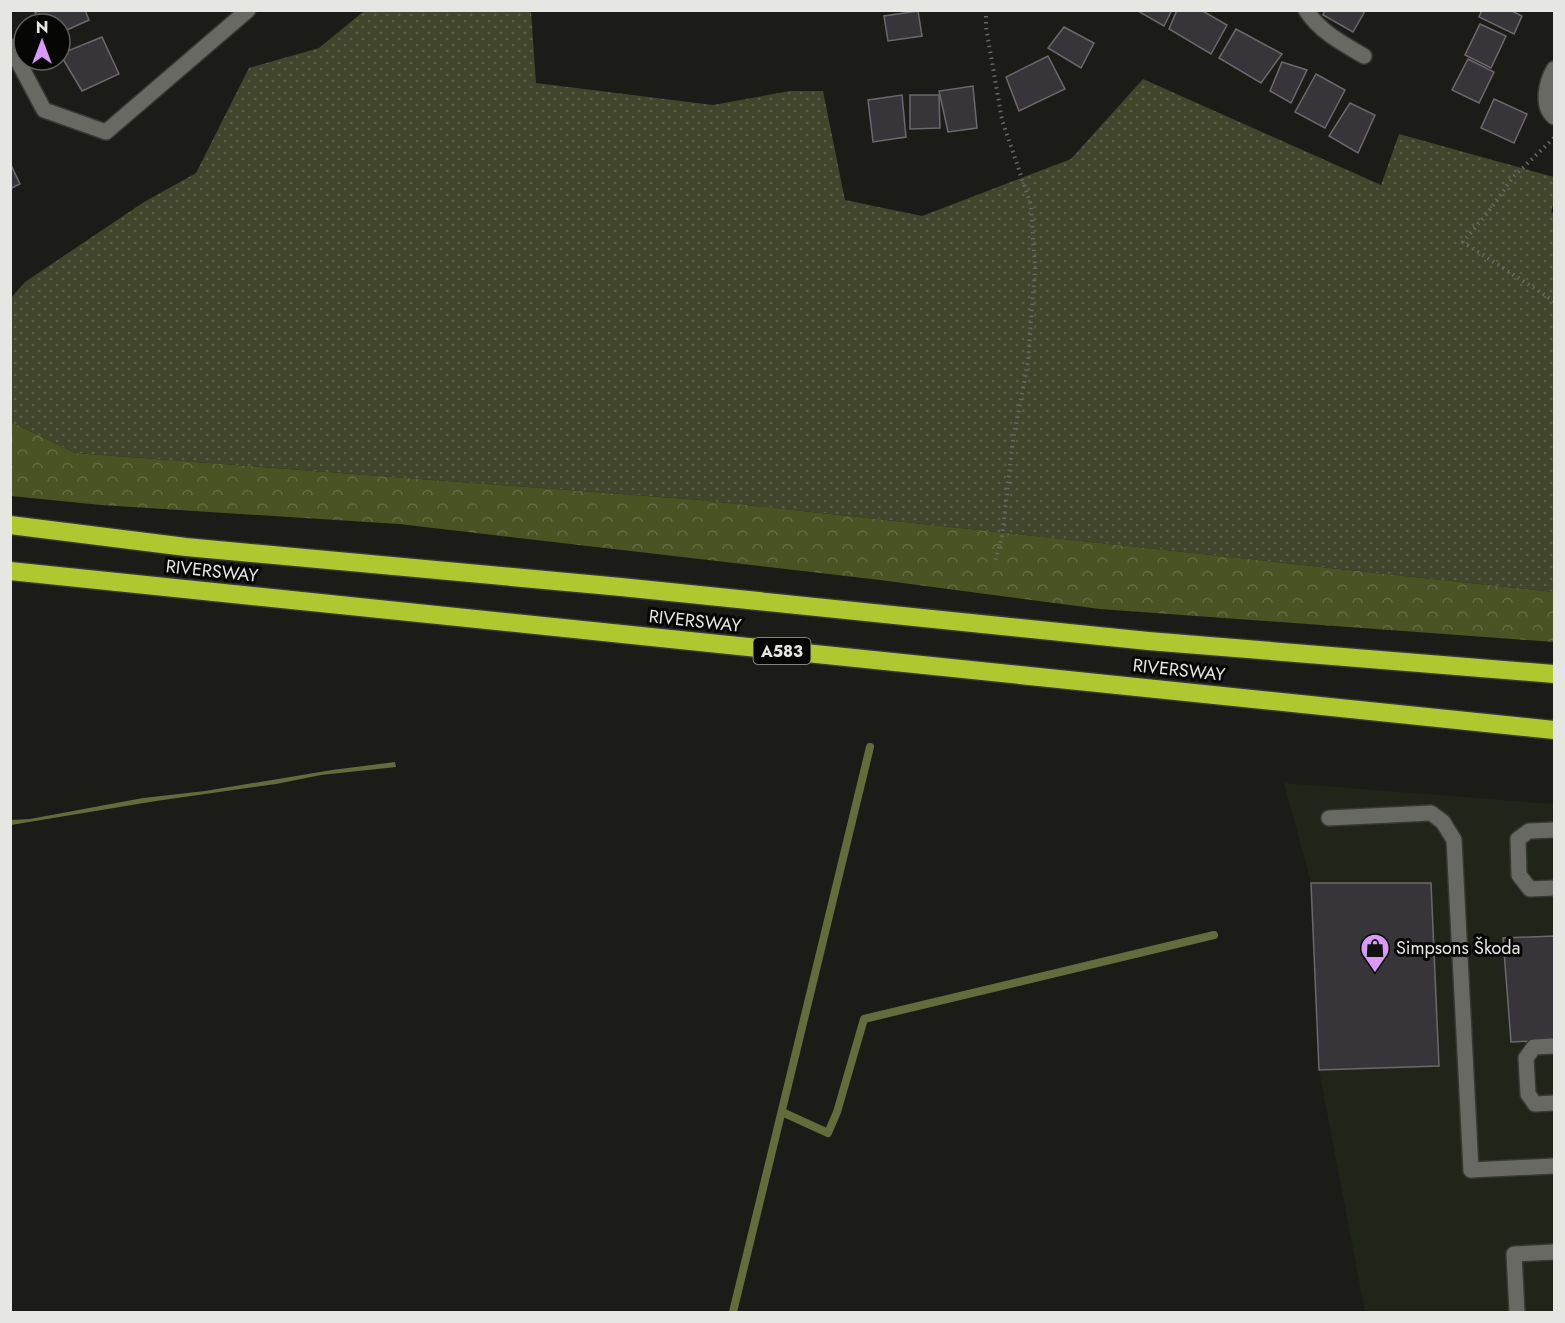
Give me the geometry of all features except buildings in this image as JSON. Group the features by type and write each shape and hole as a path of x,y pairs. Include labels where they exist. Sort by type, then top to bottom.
{"highway":[{"name":"RIVERSWAY","path":"10,525 186,547 609,586 1148,641 1554,674"},
{"name":"RIVERSWAY","path":"10,571 1554,730"}],"street":[{"path":"10,46 44,110 106,132 248,10"},
{"path":"1306,10 1311,19 1336,40 1364,56"},
{"path":"1554,69 1545,96 1554,117"},
{"path":"1329,818 1431,813 1443,822 1454,840 1471,1170 1554,1166"},
{"path":"1554,830 1529,831 1518,839 1520,875 1530,889 1554,888"},
{"path":"1554,1046 1533,1047 1526,1058 1528,1094 1535,1104 1554,1103"},
{"path":"1517,1312 1515,1254 1554,1252"}],"path":[{"path":"986,10 986,27 1002,120 1031,205 1035,269 1028,362 1013,440 1002,537 995,561"},
{"path":"1554,137 1513,177 1463,242 1554,301"}],"shaded area":[{"path":"364,11 531,11 536,83 713,105 790,91 823,91 845,200 922,216 1071,159 1143,79 1381,185 1399,134 1554,177 1554,202 1551,212 1554,213 1554,592 700,500 75,453 11,422 10,299 25,282 144,202 196,173 249,68 319,48"},
{"path":"395,762 396,767 321,775 11,825 11,820 30,819 143,798 205,791"},
{"path":"1284,783 1554,804 1554,1312 1365,1312 1319,1070 1311,883"}],"green space":[{"path":"11,422 75,453 700,500 1554,592 1554,642 1100,609 880,580 399,524 101,505 11,496"}],"waterway":[{"path":"733,1312 870,747"},
{"path":"782,1112 828,1133 837,1112 864,1019 1214,935"}],"place":[{"name":"Simpsons Škoda","path":"1375,974"}]}
